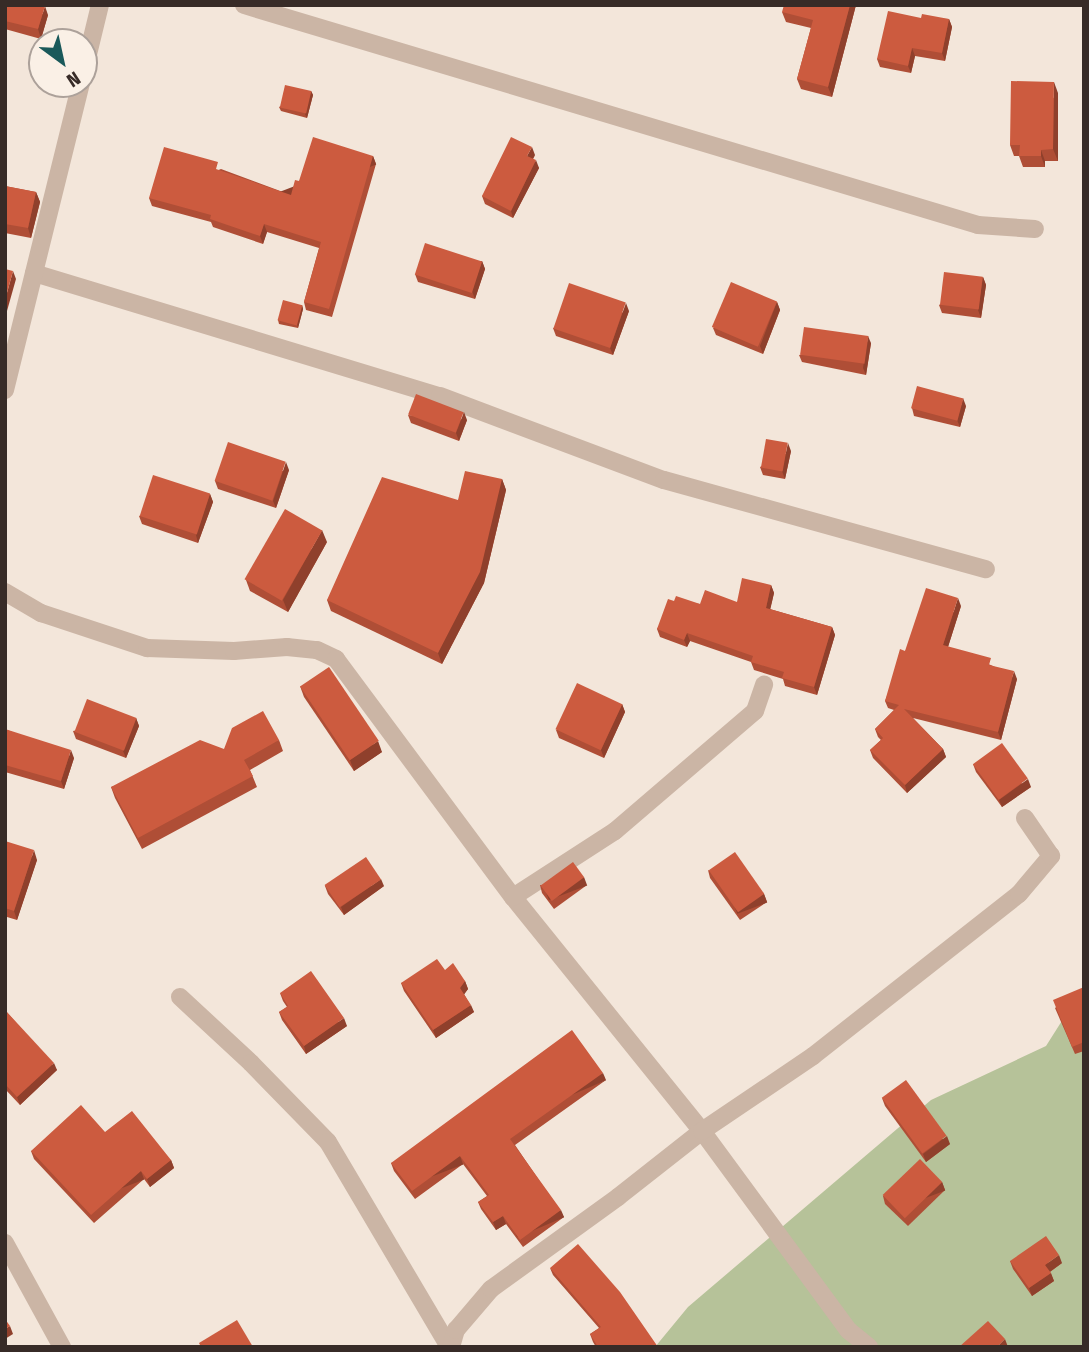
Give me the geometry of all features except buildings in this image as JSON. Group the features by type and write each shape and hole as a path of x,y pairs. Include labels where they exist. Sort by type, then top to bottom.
{"street":[{"path":"94,28 100,5"},
{"path":"244,5 978,225 1035,229"},
{"path":"5,390 78,98"},
{"path":"34,273 440,396 664,480 986,569"},
{"path":"5,592 41,613 147,648 234,651 287,647 317,650 336,659 513,897 702,1131 848,1330 869,1347"},
{"path":"513,897 615,831 755,711 764,685"},
{"path":"450,1347 456,1330 491,1289 618,1197 702,1131 813,1056 1019,894 1051,856 1025,818"},
{"path":"180,997 219,1031 327,1142 450,1347"},
{"path":"5,1242 62,1347"}],"green space":[{"path":"1084,986 1084,1347 655,1347 688,1307 931,1100 1046,1046"}]}
